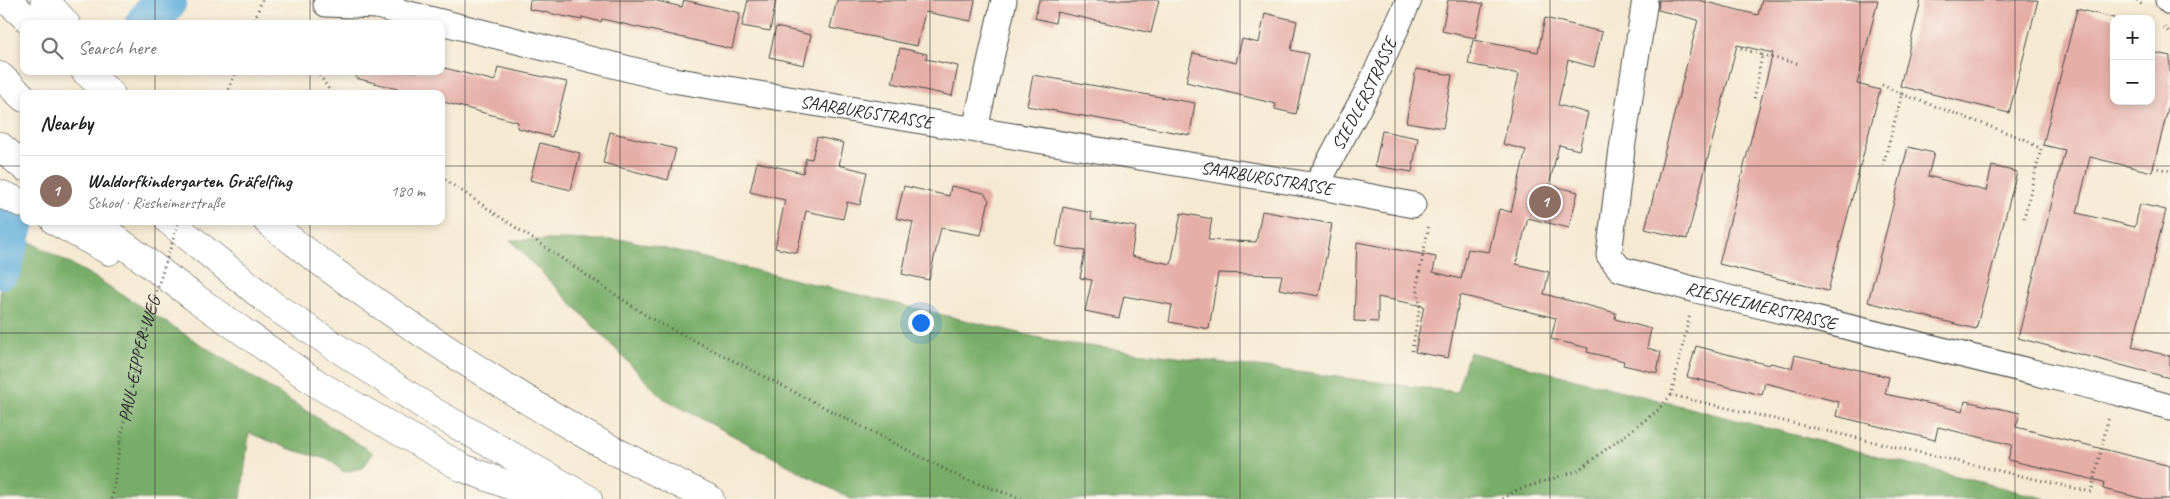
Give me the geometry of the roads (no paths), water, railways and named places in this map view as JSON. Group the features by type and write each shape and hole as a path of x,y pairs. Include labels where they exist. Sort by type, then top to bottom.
{"highway":[{"path":"8,0 29,20"},
{"path":"45,0 62,20"},
{"path":"90,75 106,90"},
{"path":"111,75 125,90"},
{"path":"0,76 20,94"},
{"path":"0,146 20,163"},
{"path":"0,194 20,202"},
{"path":"63,225 194,297"},
{"path":"97,225 194,297 319,385 463,468 546,499"},
{"path":"174,225 290,317 434,412 588,499"},
{"path":"272,225 302,249 407,323 572,427 710,499"}],"street":[{"path":"975,129 1004,0"},
{"name":"SIEDLERSTRASSE","path":"1316,186 1368,88 1408,0"},
{"name":"RIESHEIMERSTRASSE","path":"1645,0 1622,149 1609,255 1620,269 1696,290 2170,407"},
{"name":"SAARBURGSTRASSE","path":"326,4 378,3 443,20"},
{"name":"SAARBURGSTRASSE","path":"445,20 673,80 1316,186 1412,205"}],"waterway":[{"path":"150,20 165,0"},
{"path":"0,267 13,222"}],"place":[{"name":"Waldorfkindergarten Gräfelfing","path":"1545,202"}]}
